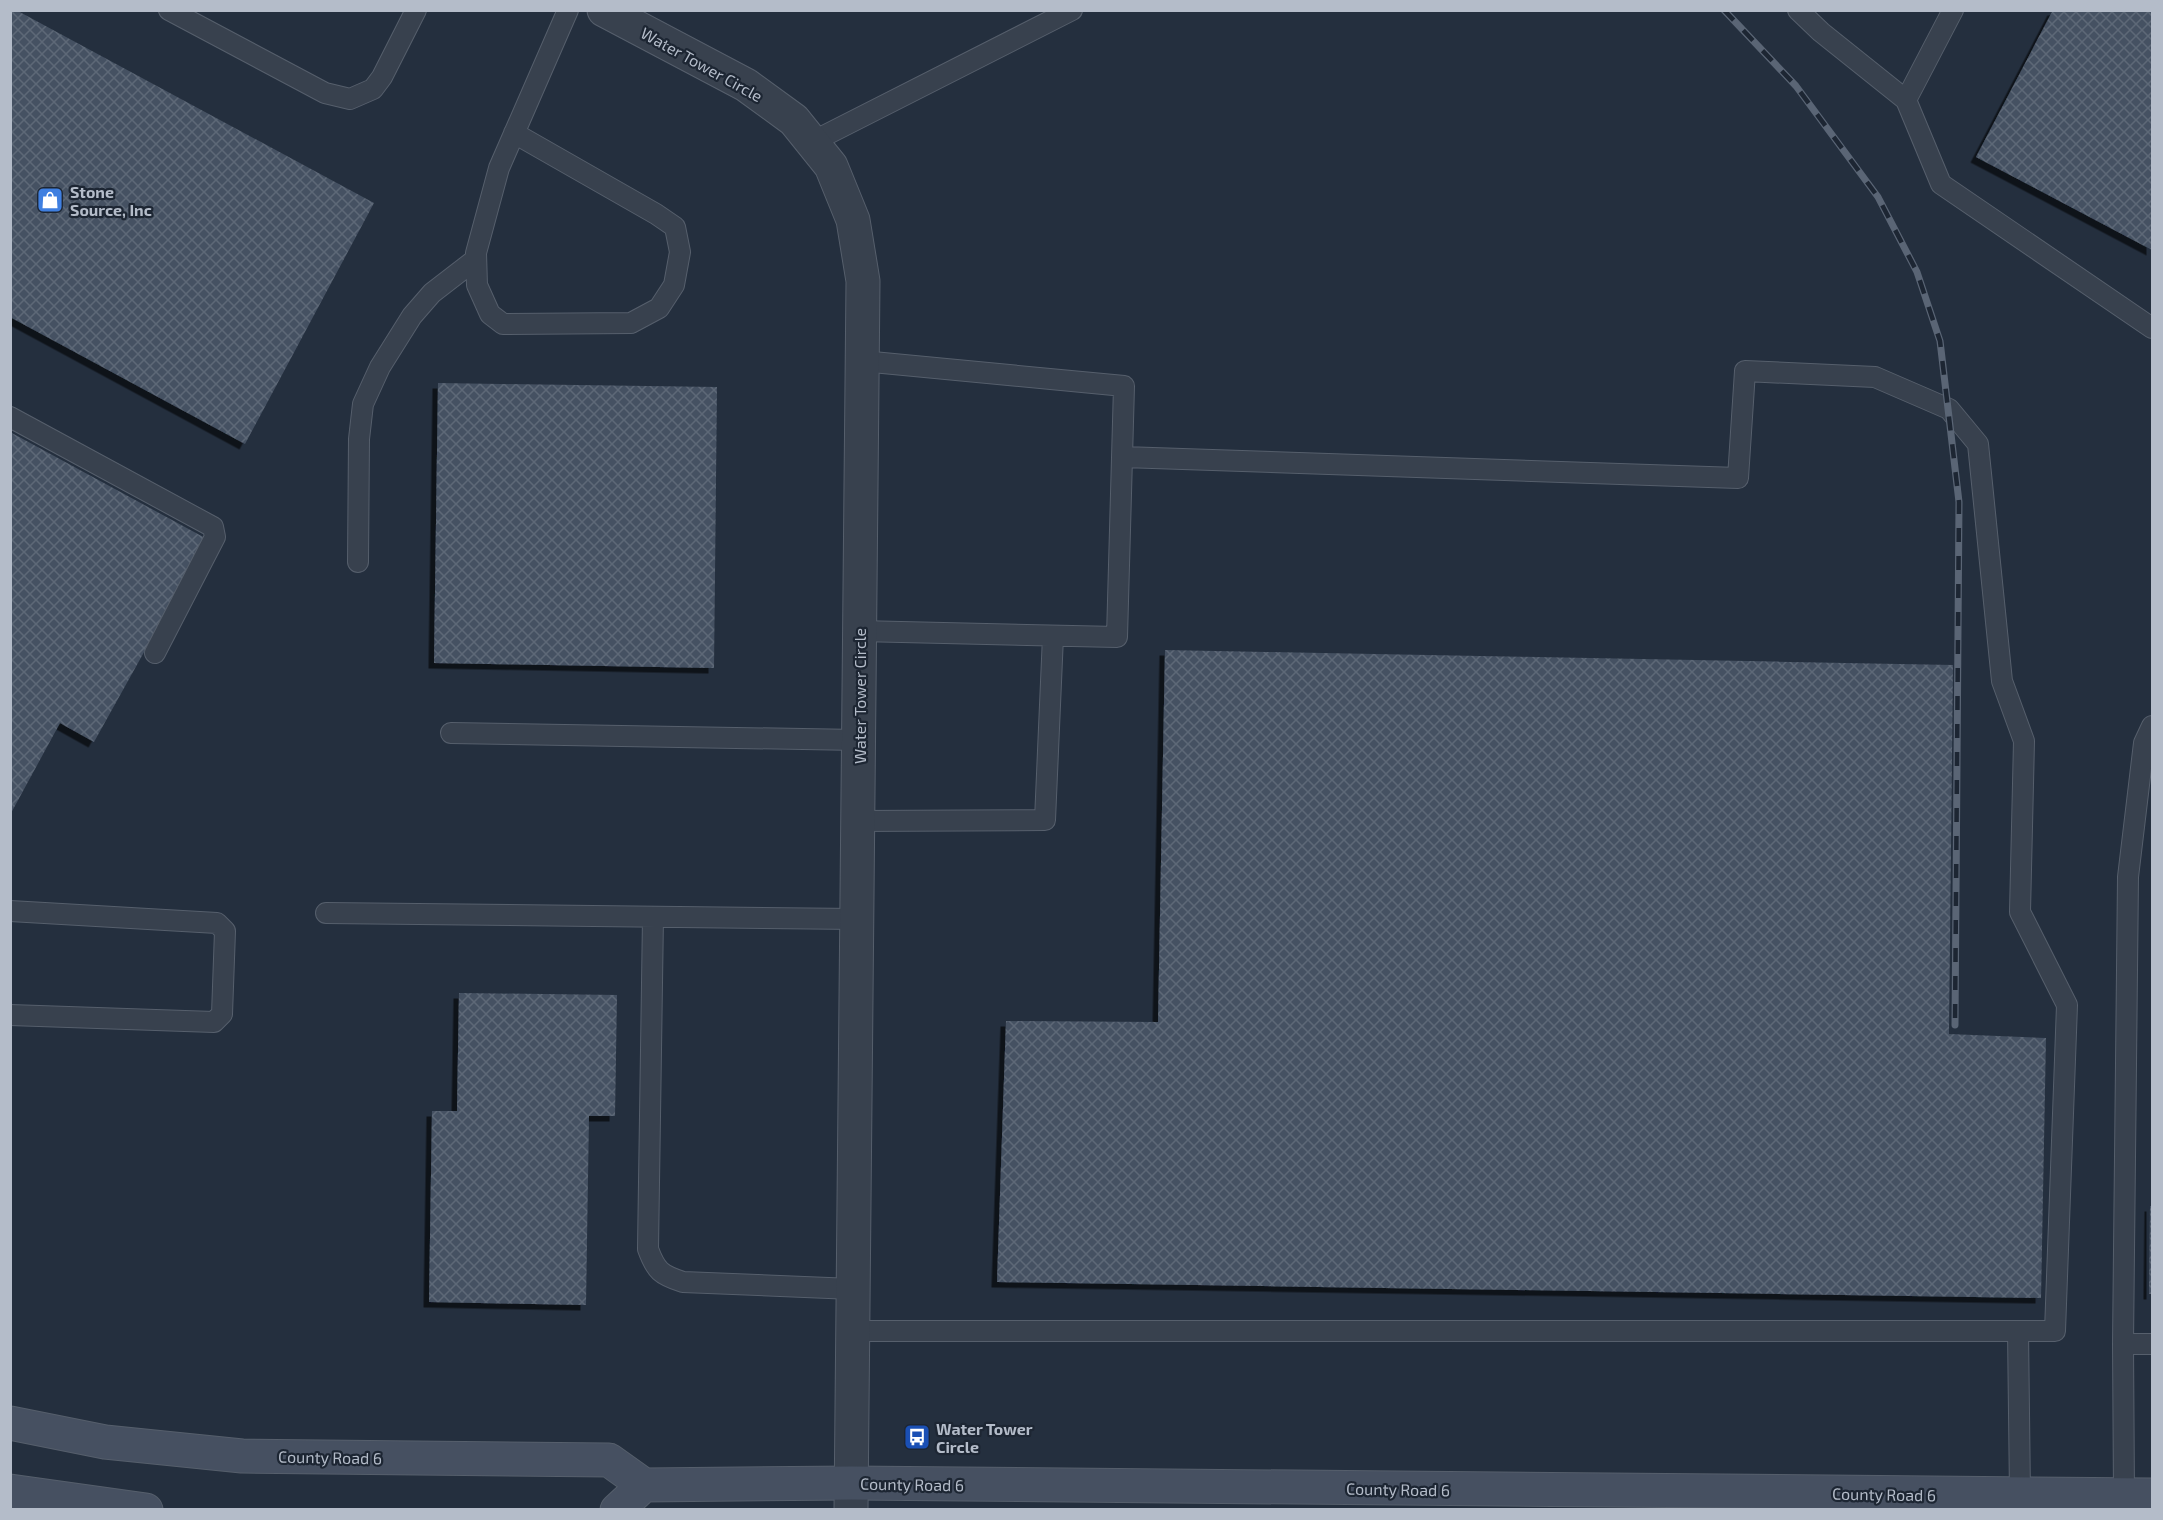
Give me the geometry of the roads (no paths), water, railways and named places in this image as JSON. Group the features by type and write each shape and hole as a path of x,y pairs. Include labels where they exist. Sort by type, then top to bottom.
{"main road":[{"name":"County Road 6","path":"10,1423 105,1442 242,1456 609,1460 644,1497 2138,1496"},
{"path":"10,1491 146,1509"},
{"path":"617,1509 644,1497"}],"street":[{"name":"Water Tower Circle","path":"604,10 746,86 794,120 831,166 853,220 863,281 852,1496"}],"lane":[{"path":"169,10 325,93 350,99 373,89 416,10"},
{"path":"514,133 675,227 680,252 674,285 659,308 631,323 503,324 490,314 477,285 476,253 499,168 514,133 568,10"},
{"path":"812,142 1072,10"},
{"path":"1798,10 1821,32 1906,100 1941,184 2152,328"},
{"path":"1906,100 1953,10"},
{"path":"358,562 359,439 363,404 380,367 412,316 432,292 476,260"},
{"path":"859,632 1117,637 1124,386 862,362"},
{"path":"853,1331 2055,1331 2067,1005 2020,912 2024,741 2002,681 1978,444 1949,409 1875,377 1746,371 1738,478 1123,457"},
{"path":"10,417 213,527 215,537 155,653"},
{"path":"858,821 1045,820 1053,636"},
{"path":"2138,1496 2123,1344 2128,877 2144,742 2152,726"},
{"path":"451,733 858,740"},
{"path":"10,911 217,923 225,932 222,1014 214,1022 10,1015"},
{"path":"326,913 857,919"},
{"path":"653,917 648,1249 655,1268 667,1277 683,1282 854,1289"},
{"path":"2019,1331 2020,1495"},
{"path":"2123,1344 2152,1344"}],"railway":[{"path":"1724,10 1796,86 1878,197 1917,272 1940,341 1959,502 1955,1025"}],"place":[{"name":"Stone Source, Inc","path":"50,200"},
{"name":"Water Tower Circle","path":"917,1437"}]}
